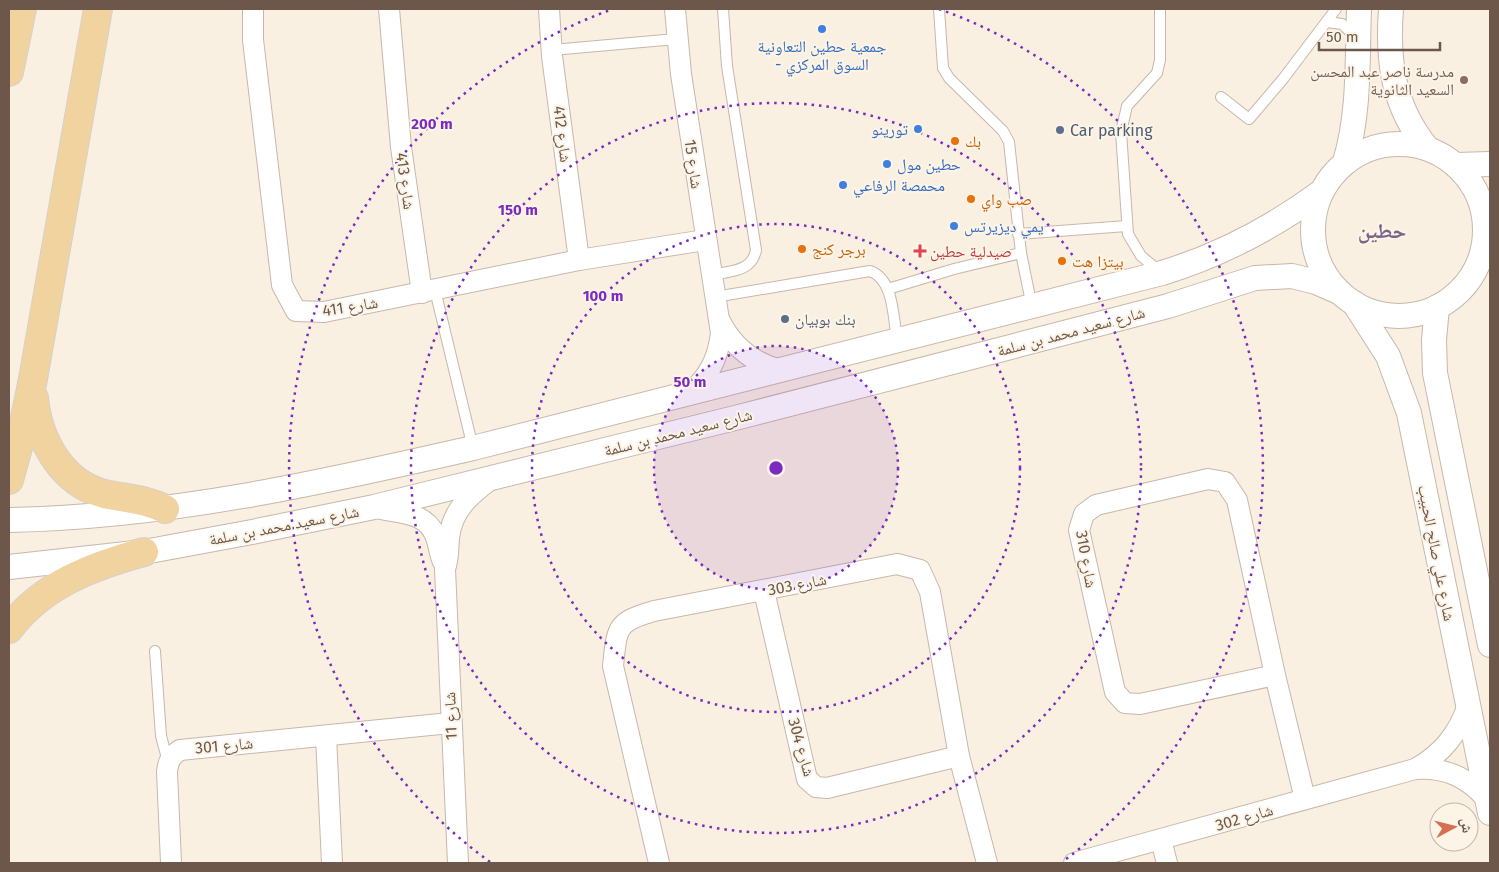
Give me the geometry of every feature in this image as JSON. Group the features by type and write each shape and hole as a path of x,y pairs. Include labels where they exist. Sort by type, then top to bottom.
{"main road":[{"path":"9,72 22,9"},
{"path":"9,480 21,437 33,379 98,9"},
{"path":"33,379 38,424 51,452 65,471 93,490 114,496 140,498 165,508"},
{"path":"9,629 30,604 56,586 84,571 144,552"}],"street":[{"name":"شارع 411","path":"253,9 253,40 282,285 296,311 324,312 579,260 705,240"},
{"name":"شارع 413","path":"390,9 401,147 429,291"},
{"name":"شارع 412","path":"549,9 552,50 579,260"},
{"name":"شارع 15","path":"675,9 676,39 705,240 719,319 720,347 716,361 709,373 690,393"},
{"path":"1346,162 1353,136 1356,113 1359,9"},
{"path":"1368,9 1380,12 1391,9 1390,63 1392,80 1403,111 1427,148"},
{"path":"1385,144 1410,144 1427,148 1456,165 1472,185 1482,208 1486,251 1463,287 1437,307 1409,316 1394,316 1370,311 1346,298 1323,270 1314,245 1313,218 1321,192 1332,176 1346,162 1360,153 1385,144"},
{"path":"1456,165 1490,164"},
{"name":"شارع سعيد محمد بن سلمة","path":"9,520 90,516 165,508 306,485 474,448 897,339 1032,308 1162,273 1188,265 1244,241 1271,226 1321,192"},
{"path":"1162,273 1170,287 1168,306"},
{"name":"شارع سعيد محمد بن سلمة","path":"9,567 144,552 252,532 374,506 735,418 1168,306 1243,281 1267,276 1304,278 1346,298"},
{"name":"شارع علي صالح الحبيب","path":"1346,298 1388,356 1409,413 1489,807"},
{"name":"شارع علي صالح الحبيب","path":"1437,307 1434,340 1435,373 1490,645"},
{"name":"شارع 15","path":"719,319 739,349 758,363 781,370"},
{"name":"شارع 11","path":"458,863 450,723 445,568 451,528 456,513 470,496 493,478"},
{"name":"شارع 310","path":"1275,675 1140,704 1125,702 1115,692 1079,530 1084,514 1096,505 1208,480 1224,482 1237,500 1275,675 1305,799"},
{"name":"شارع 11","path":"374,506 413,515 425,521 436,536 445,568"},
{"name":"شارع 303","path":"659,863 613,666 616,632 630,618 654,611 897,564 920,570 930,592 960,756 987,863"},
{"name":"شارع 304","path":"764,591 807,779 816,787 827,788 960,756"},
{"name":"شارع 302","path":"1414,769 1446,746 1463,720 1468,704"},
{"name":"شارع 301","path":"168,763 173,755 180,750 189,748 450,723"},
{"path":"326,736 332,863"},
{"path":"168,763 171,863"},
{"name":"شارع 302","path":"1074,863 1414,769 1428,768 1454,774 1472,784 1489,807"},
{"path":"1161,840 1168,863"}],"lane":[{"path":"711,275 741,269 749,265 754,260 756,250 727,66 723,9"},
{"path":"939,9 943,68 949,78 1003,131 1008,142 1018,234 1032,308"},
{"path":"1160,9 1160,60 1157,73 1127,106 1121,132 1127,226 1135,250 1162,273"},
{"path":"1221,97 1248,119 1336,9"},
{"path":"1327,22 1335,22 1349,28 1358,41"},
{"path":"552,50 676,39"},
{"path":"1018,234 1127,226"},
{"path":"888,289 954,269 1021,253"},
{"path":"715,297 864,271 879,275 888,289 897,339"},
{"path":"429,291 474,448"},
{"path":"156,651 161,736 168,763"}],"place":[{"name":"جمعية حطين التعاونية - السوق المركزي","path":"822,29"},
{"name":"مدرسة ناصر عبد المحسن السعيد الثانوية","path":"1464,80"},
{"name":"تورينو","path":"918,129"},
{"name":"Car parking","path":"1060,130"},
{"name":"بك","path":"955,141"},
{"name":"حطين مول","path":"887,164"},
{"name":"محمصة الرفاعي","path":"843,185"},
{"name":"صب واي","path":"971,199"},
{"name":"يمي ديزيرتس","path":"954,226"},
{"name":"برجر كنج","path":"802,249"},
{"name":"صيدلية حطين","path":"920,251"},
{"name":"بيتزا هت","path":"1062,261"},
{"name":"بنك بوبيان","path":"785,319"}],"district":[{"name":"حطين","path":"1382,231"}]}
